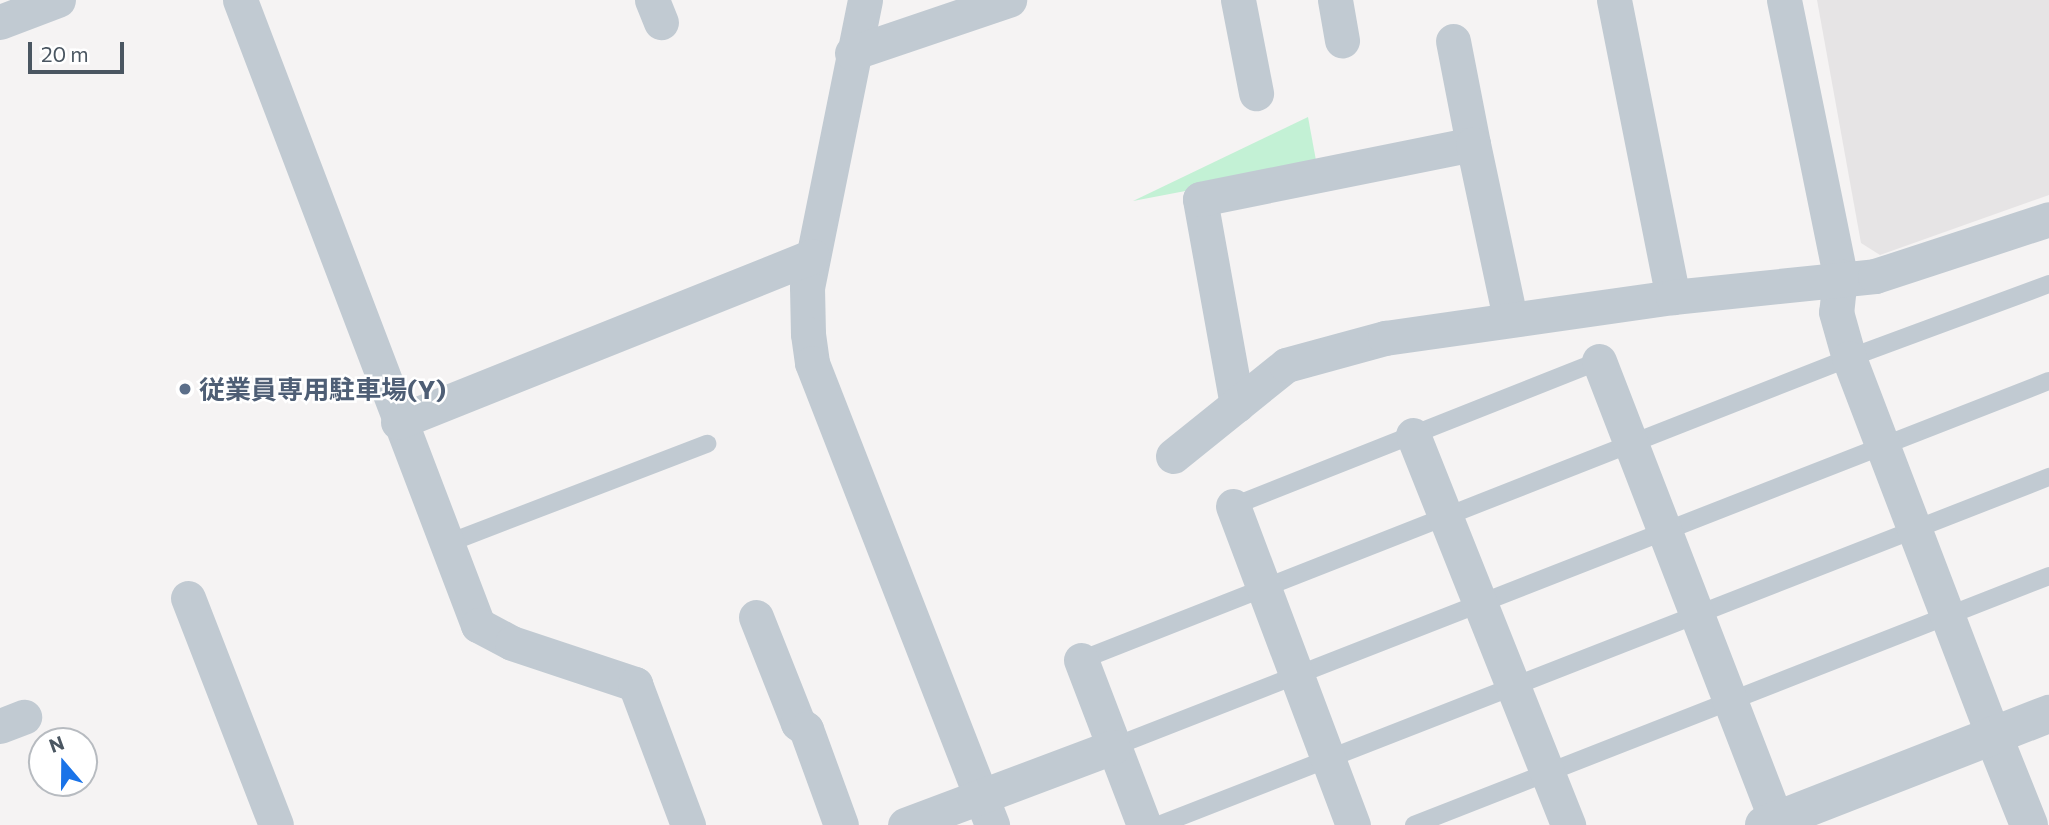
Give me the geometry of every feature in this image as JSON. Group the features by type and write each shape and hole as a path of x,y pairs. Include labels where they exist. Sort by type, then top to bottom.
{"street":[{"path":"0,22 58,0"},
{"path":"240,0 398,422 478,625 512,643 635,684 688,825"},
{"path":"865,0 852,53 807,287 812,363 986,810"},
{"path":"852,53 1009,0"},
{"path":"1238,0 1256,93"},
{"path":"1335,0 1342,40"},
{"path":"1614,0 1673,297"},
{"path":"1784,0 1840,276 1836,312 1849,358 2029,825"},
{"path":"1453,41 1510,318"},
{"path":"1237,405 1200,199 1473,144"},
{"path":"1173,456 1286,365 1385,338 1510,318 1673,297 1840,276 1875,275 2049,219"},
{"path":"398,422 812,257"},
{"path":"1599,362 1730,700 1773,823 2049,714"},
{"path":"1413,435 1568,825"},
{"path":"1233,506 1353,825"},
{"path":"188,598 276,825"},
{"path":"756,617 798,723 806,729 841,825"},
{"path":"1081,660 1144,825"},
{"path":"905,825 986,810 1113,747"}],"lane":[{"path":"1081,660 1849,358 2049,284"},
{"path":"1233,506 1599,362"},
{"path":"1113,747 2049,381"},
{"path":"446,544 707,444"},
{"path":"1159,825 2049,477"},
{"path":"1414,825 2049,576"}],"shaded area":[{"path":"1817,0 2049,0 2049,195 1880,255 1861,243"}],"green space":[{"path":"1308,117 1317,166 1133,201"}],"place":[{"name":"従業員専用駐車場(Y)","path":"185,389"}]}
